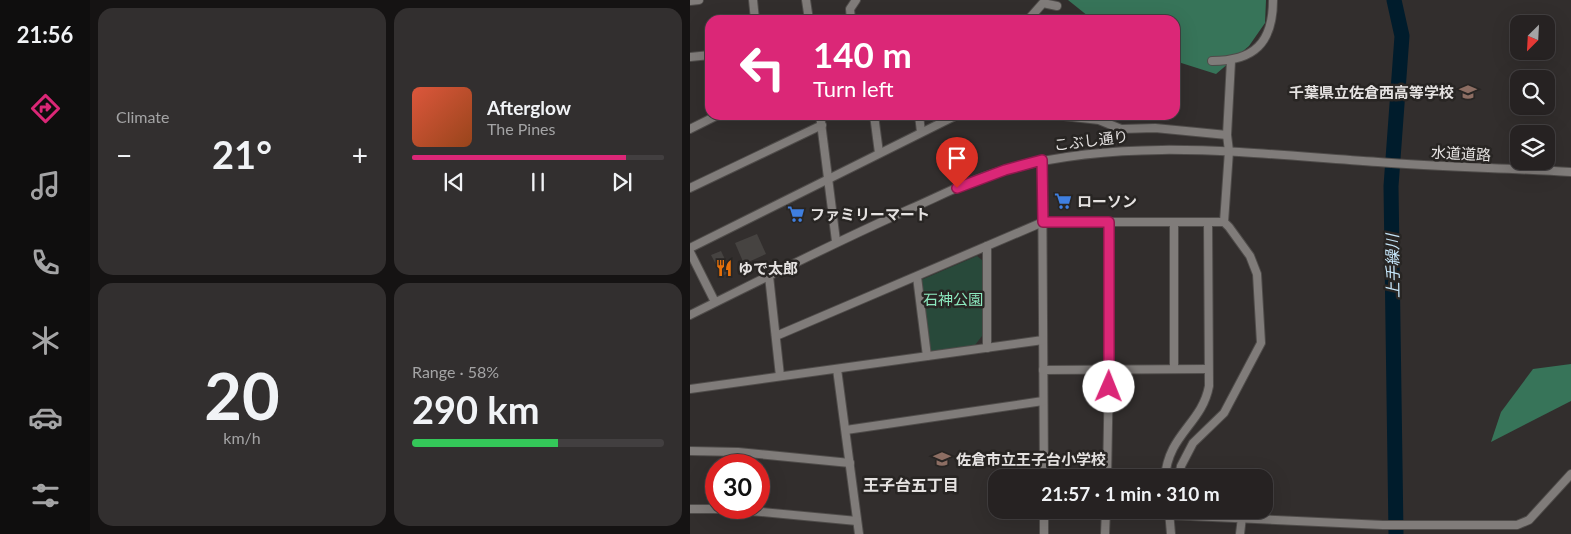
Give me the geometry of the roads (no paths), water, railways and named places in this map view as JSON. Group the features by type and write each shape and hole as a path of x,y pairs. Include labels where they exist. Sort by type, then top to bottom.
{"street":[{"path":"690,1 699,0"},
{"path":"753,0 754,15"},
{"path":"806,0 808,15"},
{"path":"851,15 850,9 856,0"},
{"path":"1212,61 1240,59 1260,45 1272,19 1273,0"},
{"path":"1032,15 1043,3 1057,6"},
{"path":"690,57 705,56"},
{"path":"1180,469 1193,443 1224,413 1261,343 1257,274 1245,249 1224,222 1229,151 1227,135 1231,61"},
{"path":"690,129 708,120"},
{"path":"821,120 836,241"},
{"path":"875,120 879,153"},
{"path":"919,120 921,132"},
{"path":"690,248 946,120"},
{"path":"1099,120 1122,129 1155,128 1227,135"},
{"path":"690,188 822,126"},
{"name":"こぶし通り","path":"690,315 836,241 975,180 1042,160 1082,153 1138,149 1229,151 1379,162"},
{"path":"1042,160 1044,469"},
{"name":"水道道路","path":"1379,162 1571,172"},
{"path":"776,336 1043,222 1224,222"},
{"path":"1107,469 1109,222"},
{"path":"1174,222 1174,369"},
{"path":"1167,469 1173,449 1181,434 1203,407 1207,399 1208,222"},
{"path":"987,246 987,348"},
{"path":"690,252 715,302"},
{"path":"769,276 780,376"},
{"path":"918,277 927,356"},
{"path":"690,389 1043,340"},
{"path":"837,369 859,534"},
{"path":"1043,370 1208,369"},
{"path":"846,430 1043,401"},
{"path":"690,451 738,452 850,463"},
{"path":"1273,519 1383,525 1517,525 1529,520 1571,474"},
{"path":"690,509 729,509 857,522"},
{"path":"1044,519 1044,534"},
{"path":"1105,534 1106,519"},
{"path":"1170,519 1172,534"},
{"path":"1240,534 1242,519"}],"waterway":[{"name":"上手繰川","path":"1394,0 1402,36 1391,186 1396,534"}],"place":[{"name":"千葉県立佐倉西高等学校","path":"1468,92"},
{"name":"ローソン","path":"1063,201"},
{"name":"ファミリーマート","path":"796,214"},
{"name":"ゆで太郎","path":"724,268"},
{"name":"佐倉市立王子台小学校","path":"942,459"}],"district":[{"name":"王子台五丁目","path":"911,484"}],"park label":[{"name":"石神公園","path":"953,299"}]}
